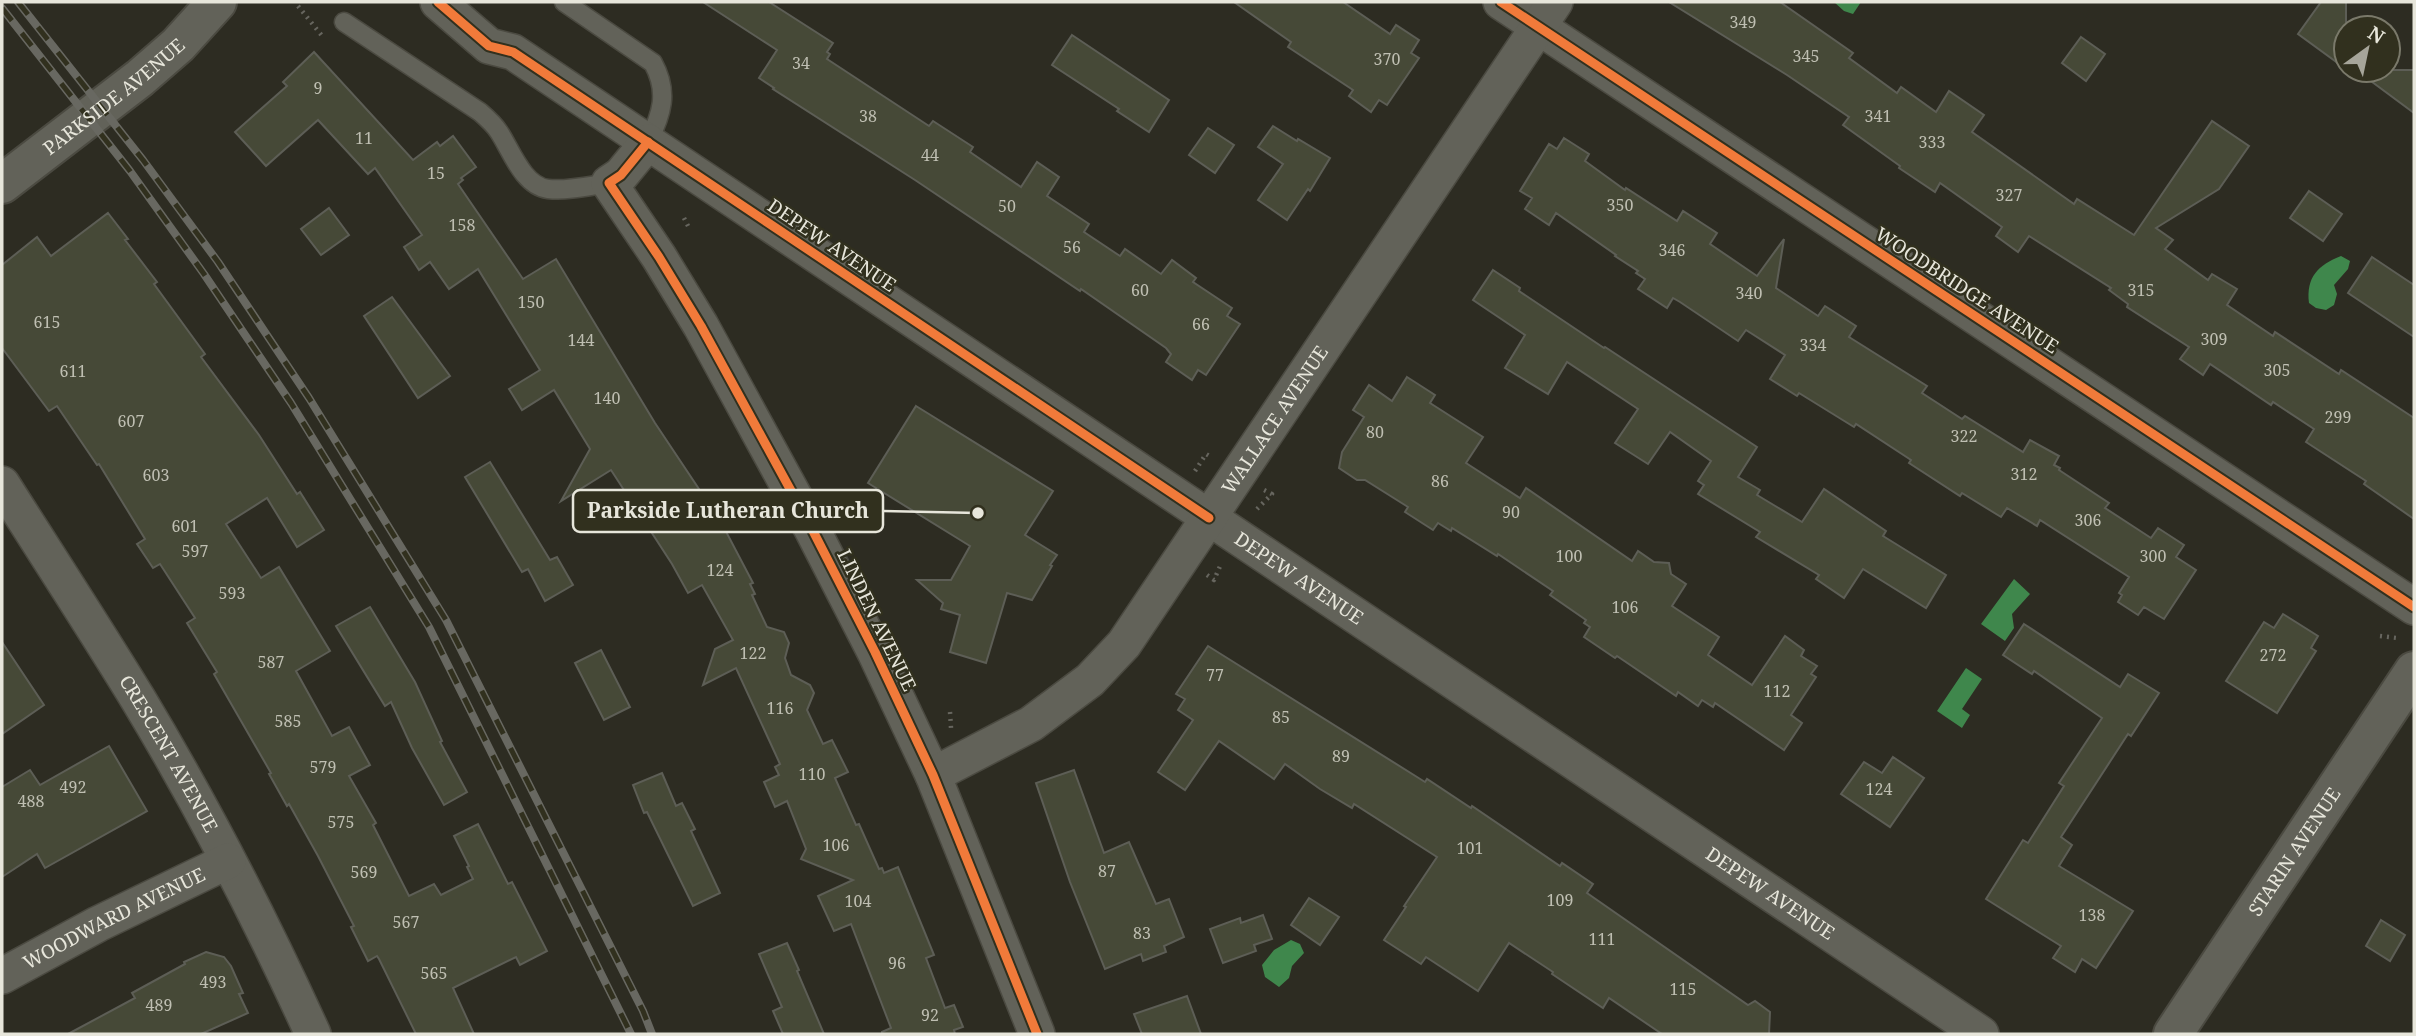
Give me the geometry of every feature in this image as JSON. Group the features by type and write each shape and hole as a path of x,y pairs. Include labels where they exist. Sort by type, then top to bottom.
{"street":[{"name":"PARKSIDE AVENUE","path":"2,184 140,78 178,45 217,2"},
{"name":"DEPEW AVENUE","path":"438,2 489,46 513,52 1981,1034"},
{"name":"DEPEW AVENUE","path":"467,2 500,31 513,52"},
{"name":"WOODBRIDGE AVENUE","path":"1501,2 1546,14 2414,607"},
{"name":"WALLACE AVENUE","path":"933,775 1031,723 1090,680 1124,644 1546,14"},
{"path":"609,183 621,175 648,142"},
{"name":"LINDEN AVENUE","path":"609,183 659,257 748,411 875,652 933,775 1037,1034"},
{"name":"CRESCENT AVENUE","path":"2,484 139,700 188,785 283,969 313,1034"},
{"name":"STARIN AVENUE","path":"2173,1034 2405,654"},
{"name":"WOODWARD AVENUE","path":"2,976 98,924 228,861"}],"lane":[{"path":"564,2 653,63 662,78 662,101 658,121 648,142"},
{"path":"344,22 481,112 499,131 534,184 547,189 609,183"}],"path":[{"path":"298,6 323,38"},
{"path":"684,218 690,230"},
{"path":"1195,471 1206,454"},
{"path":"1254,511 1272,494"},
{"path":"1214,580 1222,561"},
{"path":"2381,636 2405,654"},
{"path":"950,712 951,729"}],"shaded area":[{"path":"1834,2 1861,2 1853,14 1844,11"},
{"path":"2341,256 2350,261 2348,269 2334,285 2337,294 2334,305 2326,310 2316,308 2309,303 2312,279 2326,263"},
{"path":"2014,579 2030,594 2012,614 2014,628 2005,641 1981,624"},
{"path":"1966,668 1982,679 1962,709 1970,715 1962,728 1937,711"},
{"path":"1291,940 1300,944 1304,953 1292,966 1289,978 1279,987 1265,977 1262,965 1274,950"}],"building":[{"path":"703,2 769,2 833,43 827,52 830,54 827,59 929,126 933,121 973,147 970,152 1021,187 1037,162 1059,177 1047,196 1089,224 1084,232 1120,256 1125,249 1161,274 1172,260 1196,278 1193,282 1232,308 1227,316 1240,324 1206,375 1198,370 1192,380 1166,362 1171,354 1166,348 1081,289 1080,291 773,89 759,78 777,50"},
{"path":"1234,2 1343,2 1390,34 1396,25 1419,40 1411,53 1419,58 1387,105 1379,100 1371,112 1349,96 1353,90 1288,47 1291,42"},
{"path":"1669,2 1780,2 1853,53 1849,58 1897,93 1901,87 1936,112 1949,91 1984,115 1972,132 2074,204 2077,199 2134,235 2212,121 2249,146 2219,189 2156,228 2173,240 2165,249 2208,280 2212,274 2237,289 2227,305 2273,336 2275,332 2339,374 2341,370 2414,418 2414,519 2364,484 2366,481 2306,442 2314,429 2273,402 2271,405 2210,364 2203,375 2180,359 2189,347 2127,307 2128,304 2109,290 2111,288 2029,236 2018,252 1996,236 2002,227 1940,183 1935,192 1843,125 1849,117"},
{"path":"2321,2 2346,2 2346,14 2332,14 2332,59 2298,34"},
{"path":"1072,35 1169,100 1149,132 1052,65"},
{"path":"2081,37 2105,54 2086,81 2062,63"},
{"path":"314,52 413,160 437,142 440,146 453,136 476,167 461,178 463,180 458,184 523,279 556,259 655,423 721,522 753,583 750,584 755,594 752,595 767,627 784,632 789,643 785,658 791,675 810,685 814,693 807,710 823,744 832,740 848,772 835,778 856,825 859,824 879,869 882,868 884,873 898,867 934,955 926,958 945,1008 954,1005 963,1027 954,1030 955,1034 882,1034 891,1028 851,924 834,931 818,896 853,880 801,859 806,849 787,801 775,807 764,782 779,775 775,767 780,764 736,668 703,685 715,649 733,640 702,585 688,593 611,470 561,501 590,449 554,390 522,410 509,389 540,370 478,269 449,289 430,262 419,270 404,247 422,235 375,168 368,174 318,120 266,166 235,132 287,86 283,82"},
{"path":"2402,70 2414,70 2414,113 2375,84 2402,84"},
{"path":"1273,126 1330,158 1310,191 1308,189 1287,220 1258,200 1283,164 1258,147"},
{"path":"1208,128 1234,145 1215,173 1189,155"},
{"path":"1564,138 1589,154 1585,161 1625,190 1626,188 1677,221 1683,211 1717,233 1710,244 1757,276 1784,239 1776,288 1818,316 1825,306 1856,326 1849,337 1927,386 1922,393 1962,419 1965,416 2023,452 2030,440 2059,456 2054,465 2109,503 2105,508 2151,538 2158,528 2184,545 2176,557 2196,570 2164,619 2144,607 2138,615 2118,602 2122,595 2119,593 2129,577 2040,520 2037,526 2007,508 2001,517 1962,493 1960,496 1856,424 1854,427 1799,393 1797,396 1770,379 1785,355 1746,330 1738,341 1673,298 1667,308 1638,289 1645,279 1636,273 1638,271 1556,213 1549,225 1525,209 1532,198 1520,191 1549,144 1557,149"},
{"path":"2309,191 2342,214 2323,241 2290,218"},
{"path":"329,208 349,235 321,255 301,229"},
{"path":"108,213 157,282 154,284 205,354 201,357 259,435 297,494 300,492 324,530 297,547 267,498 226,524 261,578 279,567 330,651 296,671 332,736 349,727 370,765 349,776 376,823 373,825 409,896 434,884 441,895 473,879 454,836 478,824 508,884 512,882 547,951 520,965 516,957 453,988 474,1034 416,1034 379,959 377,956 368,961 351,927 354,926 318,856 289,804 287,806 214,674 217,672 187,623 195,618 160,564 153,568 137,544 145,539 99,464 97,465 57,406 49,411 2,348 2,265 37,237 51,256"},
{"path":"2372,257 2414,285 2414,337 2348,293"},
{"path":"1493,270 1520,288 1519,291 1604,348 1757,447 1738,477 1760,490 1757,495 1802,522 1824,489 1886,531 1883,536 1946,575 1926,608 1863,569 1844,598 1816,579 1819,575 1756,537 1760,532 1698,494 1704,485 1698,481 1711,461 1670,432 1648,464 1615,443 1638,409 1567,362 1548,394 1505,368 1525,335 1473,300"},
{"path":"392,297 450,376 418,398 364,316"},
{"path":"1407,377 1435,395 1430,403 1483,437 1466,463 1520,498 1526,488 1632,561 1638,551 1654,562 1669,563 1671,574 1686,584 1672,606 1719,637 1708,655 1752,685 1785,636 1804,650 1801,656 1817,666 1811,674 1816,677 1791,715 1802,723 1784,750 1715,703 1713,707 1702,700 1698,706 1678,692 1676,696 1617,656 1615,658 1584,637 1590,627 1584,623 1586,620 1550,595 1553,591 1498,554 1497,556 1452,528 1451,531 1438,523 1433,530 1405,512 1408,507 1365,480 1357,480 1339,468 1342,452 1364,417 1353,410 1369,385 1392,401"},
{"path":"916,406 1053,491 1025,535 1057,555 1032,600 1007,593 986,663 950,652 960,615 941,609 943,603 917,580 951,580 970,546 868,483"},
{"path":"490,462 550,560 557,557 573,585 545,601 528,569 522,572 465,477"},
{"path":"370,607 415,682 442,741 440,742 467,792 444,805 412,748 391,702 385,706 336,626"},
{"path":"2283,614 2318,636 2311,648 2316,651 2277,713 2226,681 2264,622 2274,628"},
{"path":"2024,624 2120,687 2128,674 2159,693 2131,736 2128,734 2061,837 2072,845 2059,866 2133,911 2096,968 2082,959 2075,972 2053,958 2061,946 1986,899 2023,840 2028,843 2064,786 2059,783 2102,718 2034,671 2032,674 2003,655"},
{"path":"2,642 44,705 2,734"},
{"path":"1208,646 1425,782 1427,779 1471,808 1472,806 1560,866 1562,863 1593,884 1587,893 1748,1005 1755,1001 1770,1012 1769,1034 1662,1034 1609,998 1603,1008 1509,943 1478,991 1426,957 1421,964 1384,940 1437,857 1354,804 1352,808 1320,789 1285,764 1274,779 1219,741 1185,790 1158,772 1193,720 1178,710 1185,699 1176,694"},
{"path":"601,650 630,707 604,720 575,663"},
{"path":"109,746 147,811 45,868 37,854 2,877 2,787 30,770 40,785"},
{"path":"1893,757 1924,778 1890,827 1841,794 1864,762 1882,773"},
{"path":"1074,770 1104,853 1129,842 1156,904 1169,899 1184,937 1164,946 1166,952 1143,961 1141,954 1105,969 1070,882 1036,783"},
{"path":"662,773 676,806 682,803 695,829 691,831 720,893 693,906 647,812 644,813 633,785"},
{"path":"1309,898 1339,917 1320,945 1291,925"},
{"path":"1263,915 1272,939 1254,945 1256,951 1223,963 1210,929 1240,918 1241,923"},
{"path":"2381,920 2405,935 2390,961 2366,946"},
{"path":"787,943 824,1034 783,1034 773,1011 782,1007 759,954"},
{"path":"206,952 224,957 231,966 243,993 239,994 248,1013 201,1034 68,1034 135,998 132,993"},
{"path":"1187,996 1201,1034 1142,1034 1134,1014"}],"railway":[{"path":"18,2 143,160 218,262 309,398 446,620 643,1011 652,1034"},
{"path":"2,8 130,171 204,274 291,403 429,627 631,1034"}],"cycle path":[{"path":"438,2 489,46 513,52 1209,518"},
{"path":"1501,2 2414,607"},
{"path":"648,142 621,175 609,183 701,326 813,531 875,652 933,775 1037,1034"}],"place":[{"name":"Parkside Lutheran Church","path":"978,513"}]}
